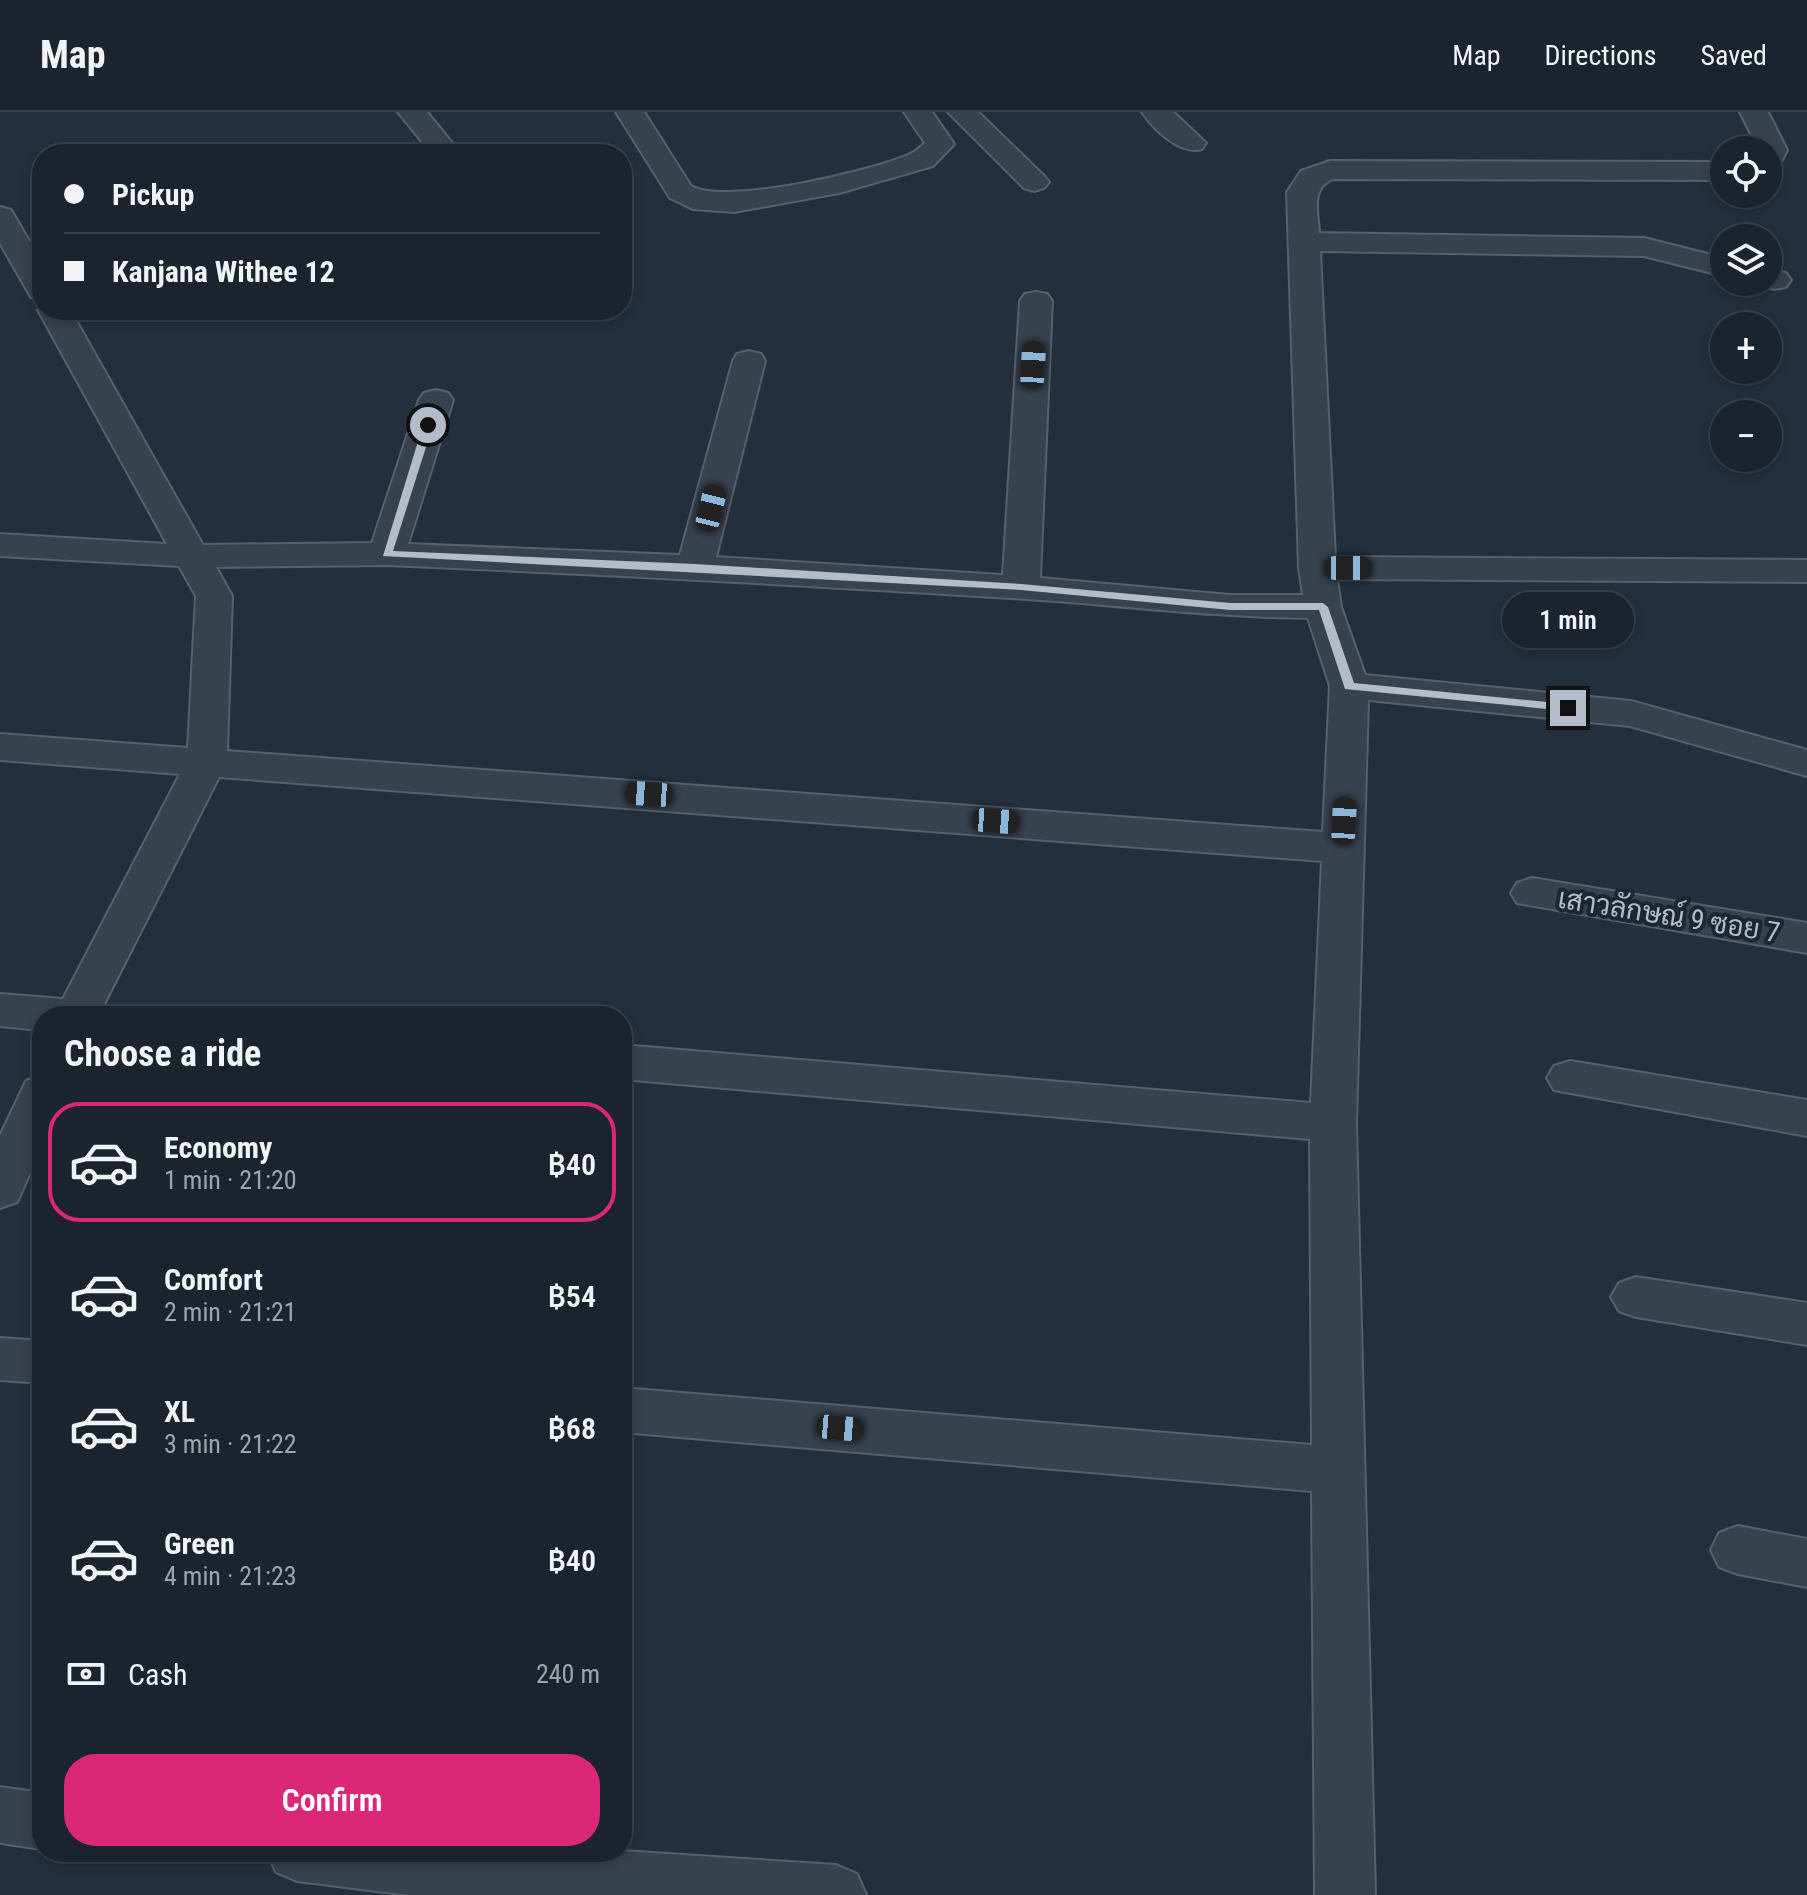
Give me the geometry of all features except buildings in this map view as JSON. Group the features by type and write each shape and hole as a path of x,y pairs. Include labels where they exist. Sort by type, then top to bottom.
{"street":[{"path":"412,112 439,144"},
{"path":"630,112 680,192 693,200 713,204 839,184 923,160 940,144 918,112"},
{"path":"962,112 1034,182"},
{"path":"1156,112 1192,143"},
{"path":"1754,112 1766,136"},
{"path":"1345,1895 1333,1123 1349,686 1320,587 1302,192 1311,177 1330,170 1710,171"},
{"path":"0,216 32,272"},
{"path":"1304,242 1644,247 1710,264"},
{"path":"1021,587 1036,301"},
{"path":"60,320 214,596 207,760 80,1006"},
{"path":"695,567 749,361"},
{"path":"387,554 436,400"},
{"path":"0,545 193,556 387,554 695,567 1021,587 1230,606 1320,587 1807,571"},
{"path":"1349,686 1631,714 1807,763"},
{"path":"0,747 207,760 1343,848"},
{"name":"เสาวลักษณ์ 9 ซอย 7","path":"1532,893 1807,938"},
{"path":"0,1010 32,1013"},
{"path":"632,1063 1333,1123"},
{"path":"1570,1078 1807,1118"},
{"path":"0,1189 32,1116"},
{"path":"1636,1297 1807,1324"},
{"path":"0,1359 32,1361"},
{"path":"632,1411 1338,1470"},
{"path":"1738,1550 1807,1563"},
{"path":"0,1815 32,1820"},
{"path":"338,1862 417,1881 836,1895"}],"route":[{"path":"428,425 387,554 695,567 1021,587 1230,606 1323,607 1349,686 1568,708"}]}
